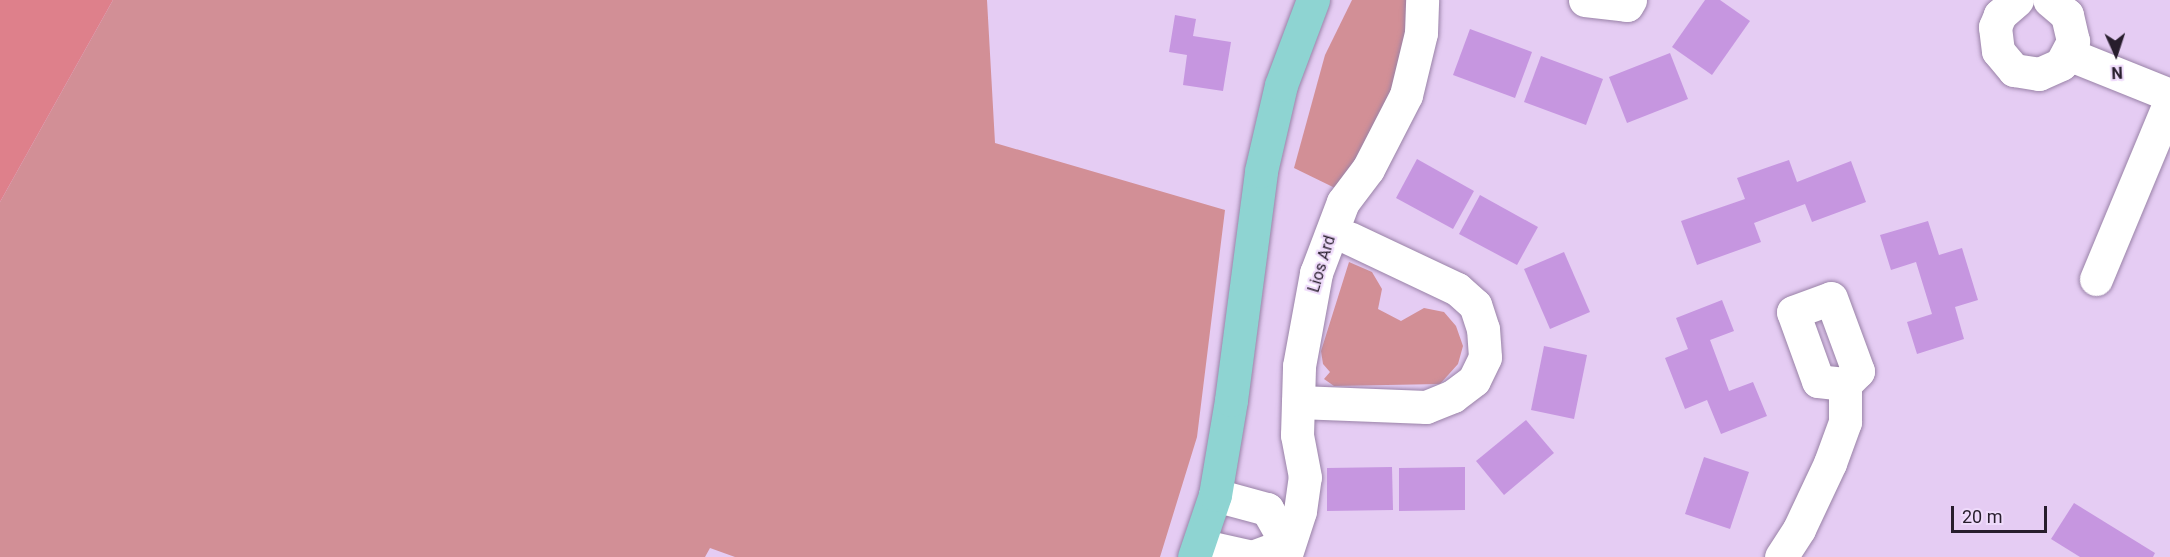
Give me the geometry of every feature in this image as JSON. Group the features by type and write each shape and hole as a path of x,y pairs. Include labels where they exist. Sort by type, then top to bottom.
{"main road":[{"path":"1197,551 1215,495 1249,278 1261,171 1281,85 1313,0"}],"street":[{"name":"Lios Ard","path":"1286,551 1300,510 1305,477 1297,435 1299,366 1316,273 1343,202 1368,169 1406,95 1421,33 1422,0"},
{"path":"1585,0 1627,4 1630,0"},
{"path":"2017,0 2000,15 1995,27 1998,51 2004,62 2026,74 2050,71 2068,54 2072,27 2067,15 2049,0"},
{"path":"2068,54 2170,95"},
{"path":"2096,279 2170,101"},
{"path":"1298,402 1426,407 1453,396 1474,380 1485,357 1483,329 1475,305 1456,290 1405,280 1349,238"},
{"path":"1781,557 1799,529 1830,463 1845,422 1845,384"},
{"path":"1197,551 1252,557 1286,551 1267,509 1215,495"}],"shaded area":[{"path":"0,0 113,0 0,202"},
{"path":"113,0 987,0 995,143 1225,210 1197,437 1160,557 735,557 710,548 705,557 0,557 0,202"},
{"path":"1352,0 1408,0 1402,59 1380,124 1335,188 1294,168 1325,55"},
{"path":"1349,262 1372,272 1382,289 1378,309 1401,321 1424,308 1444,312 1456,326 1463,346 1458,364 1440,384 1334,386 1324,379 1330,372 1323,364 1321,351"}],"building":[{"path":"1705,0 1720,0 1750,21 1712,75 1672,47"},
{"path":"1175,15 1196,19 1193,36 1231,42 1223,91 1183,85 1187,55 1169,52"},
{"path":"1470,29 1532,52 1515,98 1453,75"},
{"path":"1670,53 1688,99 1627,123 1609,77"},
{"path":"1541,56 1603,79 1586,125 1524,102"},
{"path":"1417,159 1474,191 1453,229 1396,198"},
{"path":"1789,160 1797,182 1851,161 1866,202 1812,222 1805,204 1754,223 1761,242 1697,265 1681,221 1745,199 1737,178"},
{"path":"1480,195 1538,227 1517,265 1459,234"},
{"path":"1928,221 1939,255 1962,248 1978,300 1955,307 1964,339 1917,354 1907,322 1932,314 1916,262 1891,270 1880,235"},
{"path":"1564,252 1590,312 1550,329 1524,269"},
{"path":"1722,300 1734,331 1710,340 1729,391 1753,382 1767,416 1721,434 1707,400 1685,409 1665,358 1688,349 1676,318"},
{"path":"1544,346 1587,355 1574,419 1531,410"},
{"path":"1526,420 1554,453 1504,495 1476,461"},
{"path":"1704,457 1749,472 1730,529 1685,514"},
{"path":"1392,467 1393,510 1327,511 1327,468"},
{"path":"1465,467 1465,510 1399,511 1399,468"},
{"path":"2074,503 2155,553 2153,557 2080,557 2051,539"}]}
